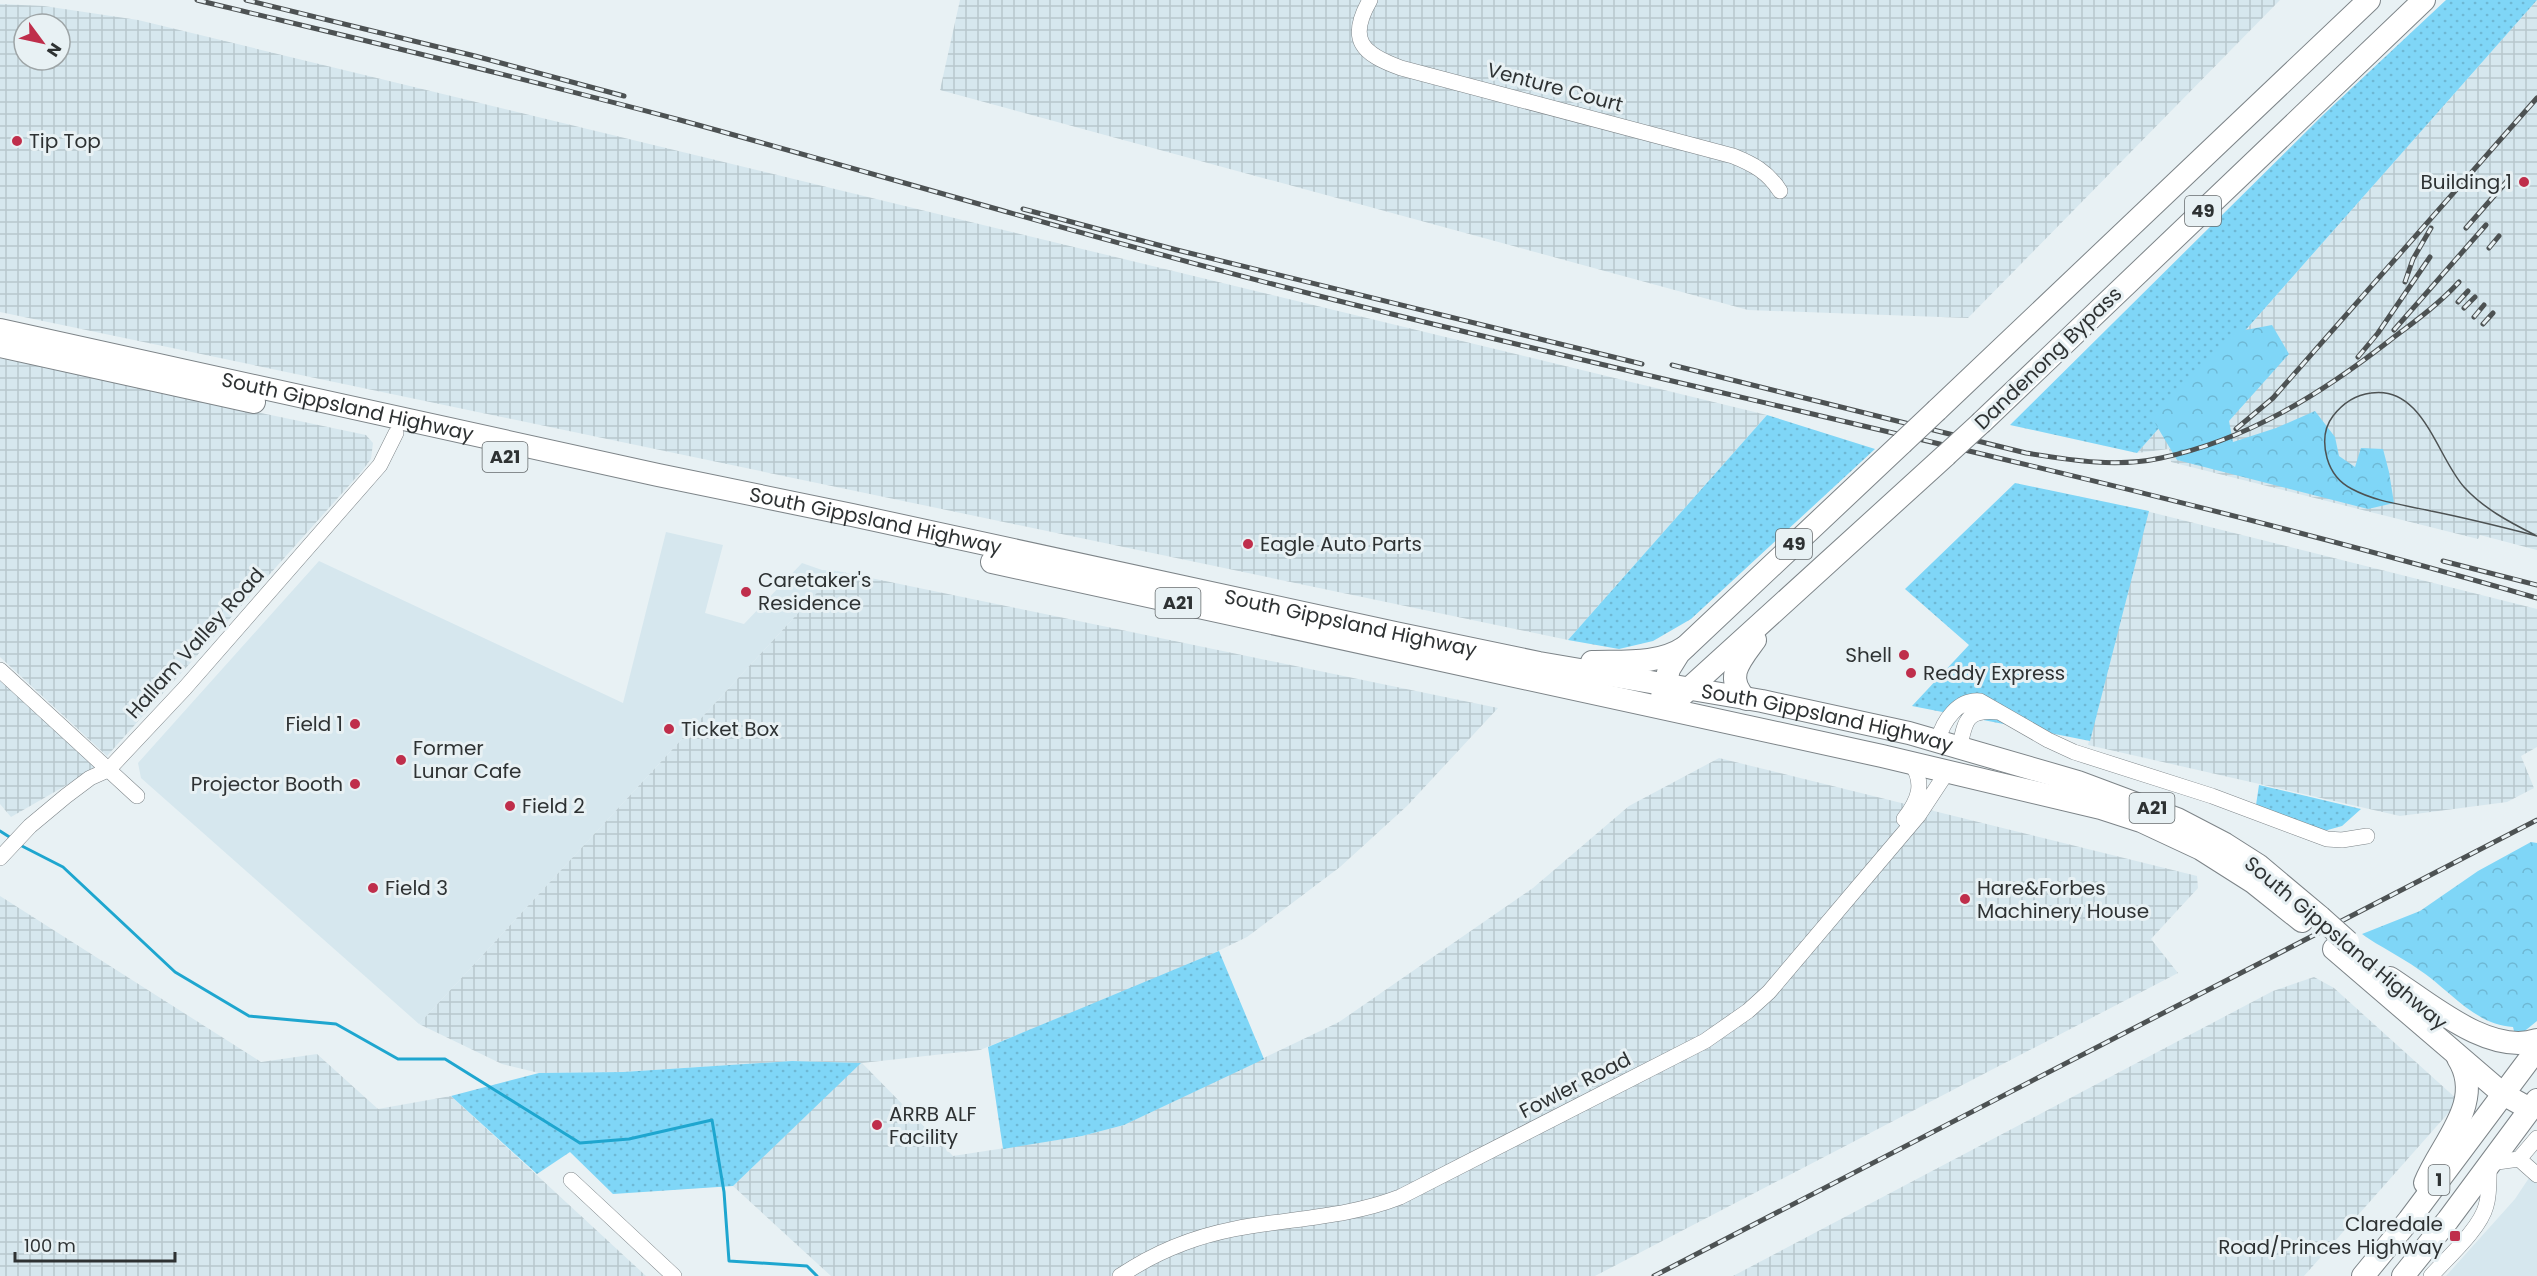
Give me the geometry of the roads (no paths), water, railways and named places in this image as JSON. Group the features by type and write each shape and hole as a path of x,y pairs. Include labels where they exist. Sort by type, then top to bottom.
{"highway":[{"name":"Dandenong Bypass","path":"1665,684 1672,662 1686,645 2369,0"},
{"name":"Dandenong Bypass","path":"1664,709 1982,422 2424,0"},
{"name":"South Gippsland Highway","path":"0,330 89,358"},
{"name":"South Gippsland Highway","path":"0,346 89,358 394,422 656,482 850,522 1393,641 1664,709 2071,799 2141,821 2201,849 2279,902 2313,921"},
{"name":"49","path":"1754,700 1735,685 1735,672 1745,653 1787,598"},
{"name":"South Gippsland Highway","path":"1393,641 1665,684 1892,728 1949,743 2145,806 2184,823 2258,865 2313,921 2457,1056 2533,1105"},
{"name":"49","path":"1539,663 1656,659 1669,656 1686,645"},
{"name":"49","path":"1664,709 1665,684"},
{"path":"1947,772 1949,743"},
{"name":"South Gippsland Highway","path":"2341,945 2390,978 2507,1088"},
{"path":"2390,978 2484,1036 2515,1043 2537,1040"},
{"name":"1","path":"2363,1276 2409,1220 2537,1049"},
{"path":"2409,1220 2434,1162 2456,1125 2466,1101 2468,1078 2457,1056"},
{"name":"1","path":"2403,1276 2448,1220 2533,1105"},
{"path":"2390,1276 2448,1220"}],"street":[{"name":"Venture Court","path":"1370,0 1361,16 1358,33 1363,47 1377,60 1733,156 1754,164 1772,179 1780,191"},
{"name":"Hallam Valley Road","path":"1,857 30,826 66,796 90,778 108,770 185,688 380,465 394,422"},
{"path":"0,670 137,796"},
{"path":"1949,743 1945,722 1968,701 1980,700 2074,752 2212,796 2318,836 2338,840 2367,836"},
{"path":"1949,743 1969,717 1987,711 2002,713"},
{"path":"1876,864 1887,841 1910,812 1918,795 1919,778 1911,763"},
{"name":"Fowler Road","path":"1120,1276 1161,1253 1210,1234 1349,1212 1400,1197 1705,1041 1749,1011 1764,997 1926,805 1947,772"},
{"path":"2431,1276 2484,1213 2490,1164 2519,1159 2537,1138"},
{"path":"2519,1159 2537,1175"},
{"path":"571,1180 674,1276"}],"waterway":[{"path":"0,831 11,838"},
{"path":"18,844 63,867 175,972 249,1016 336,1024 398,1059 445,1059 580,1143 629,1139 712,1120 724,1192 729,1261 807,1266 817,1276"}],"tram line":[{"path":"2535,535 2506,520 2471,495 2454,474 2427,426 2404,400 2389,394 2365,394 2345,404 2327,426 2325,436 2327,458 2336,476 2352,489 2381,500 2537,536"}],"railway":[{"path":"197,0 620,104 1089,235 1335,300 1938,443 2238,517 2537,598"},
{"path":"246,0 475,56 624,96"},
{"path":"2236,429 2273,398 2537,98"},
{"path":"2466,228 2508,180"},
{"path":"1023,209 1177,250 1642,364"},
{"path":"2394,330 2486,225"},
{"path":"2405,282 2413,259 2431,228"},
{"path":"2489,248 2499,236"},
{"path":"2358,357 2378,333 2430,257"},
{"path":"1672,365 2026,453 2093,462 2144,461 2193,450 2223,440 2282,413 2363,361 2426,313 2459,282"},
{"path":"2458,302 2468,291"},
{"path":"2464,308 2475,297"},
{"path":"2474,317 2484,305"},
{"path":"2483,324 2493,313"},
{"path":"2443,561 2537,585"},
{"path":"1654,1276 2537,820"}],"place":[{"name":"Tip Top","path":"17,141"},
{"name":"Building 1","path":"2524,182"},
{"name":"Eagle Auto Parts","path":"1248,544"},
{"name":"Caretaker's Residence","path":"746,592"},
{"name":"Shell","path":"1904,655"},
{"name":"Reddy Express","path":"1911,673"},
{"name":"Field 1","path":"355,724"},
{"name":"Ticket Box","path":"669,729"},
{"name":"Former Lunar Cafe","path":"401,760"},
{"name":"Projector Booth","path":"355,784"},
{"name":"Field 2","path":"510,806"},
{"name":"Field 3","path":"373,888"},
{"name":"Hare&Forbes Machinery House","path":"1965,899"},
{"name":"ARRB ALF Facility","path":"877,1125"},
{"name":"Claredale Road/Princes Highway","path":"2455,1236"}]}
